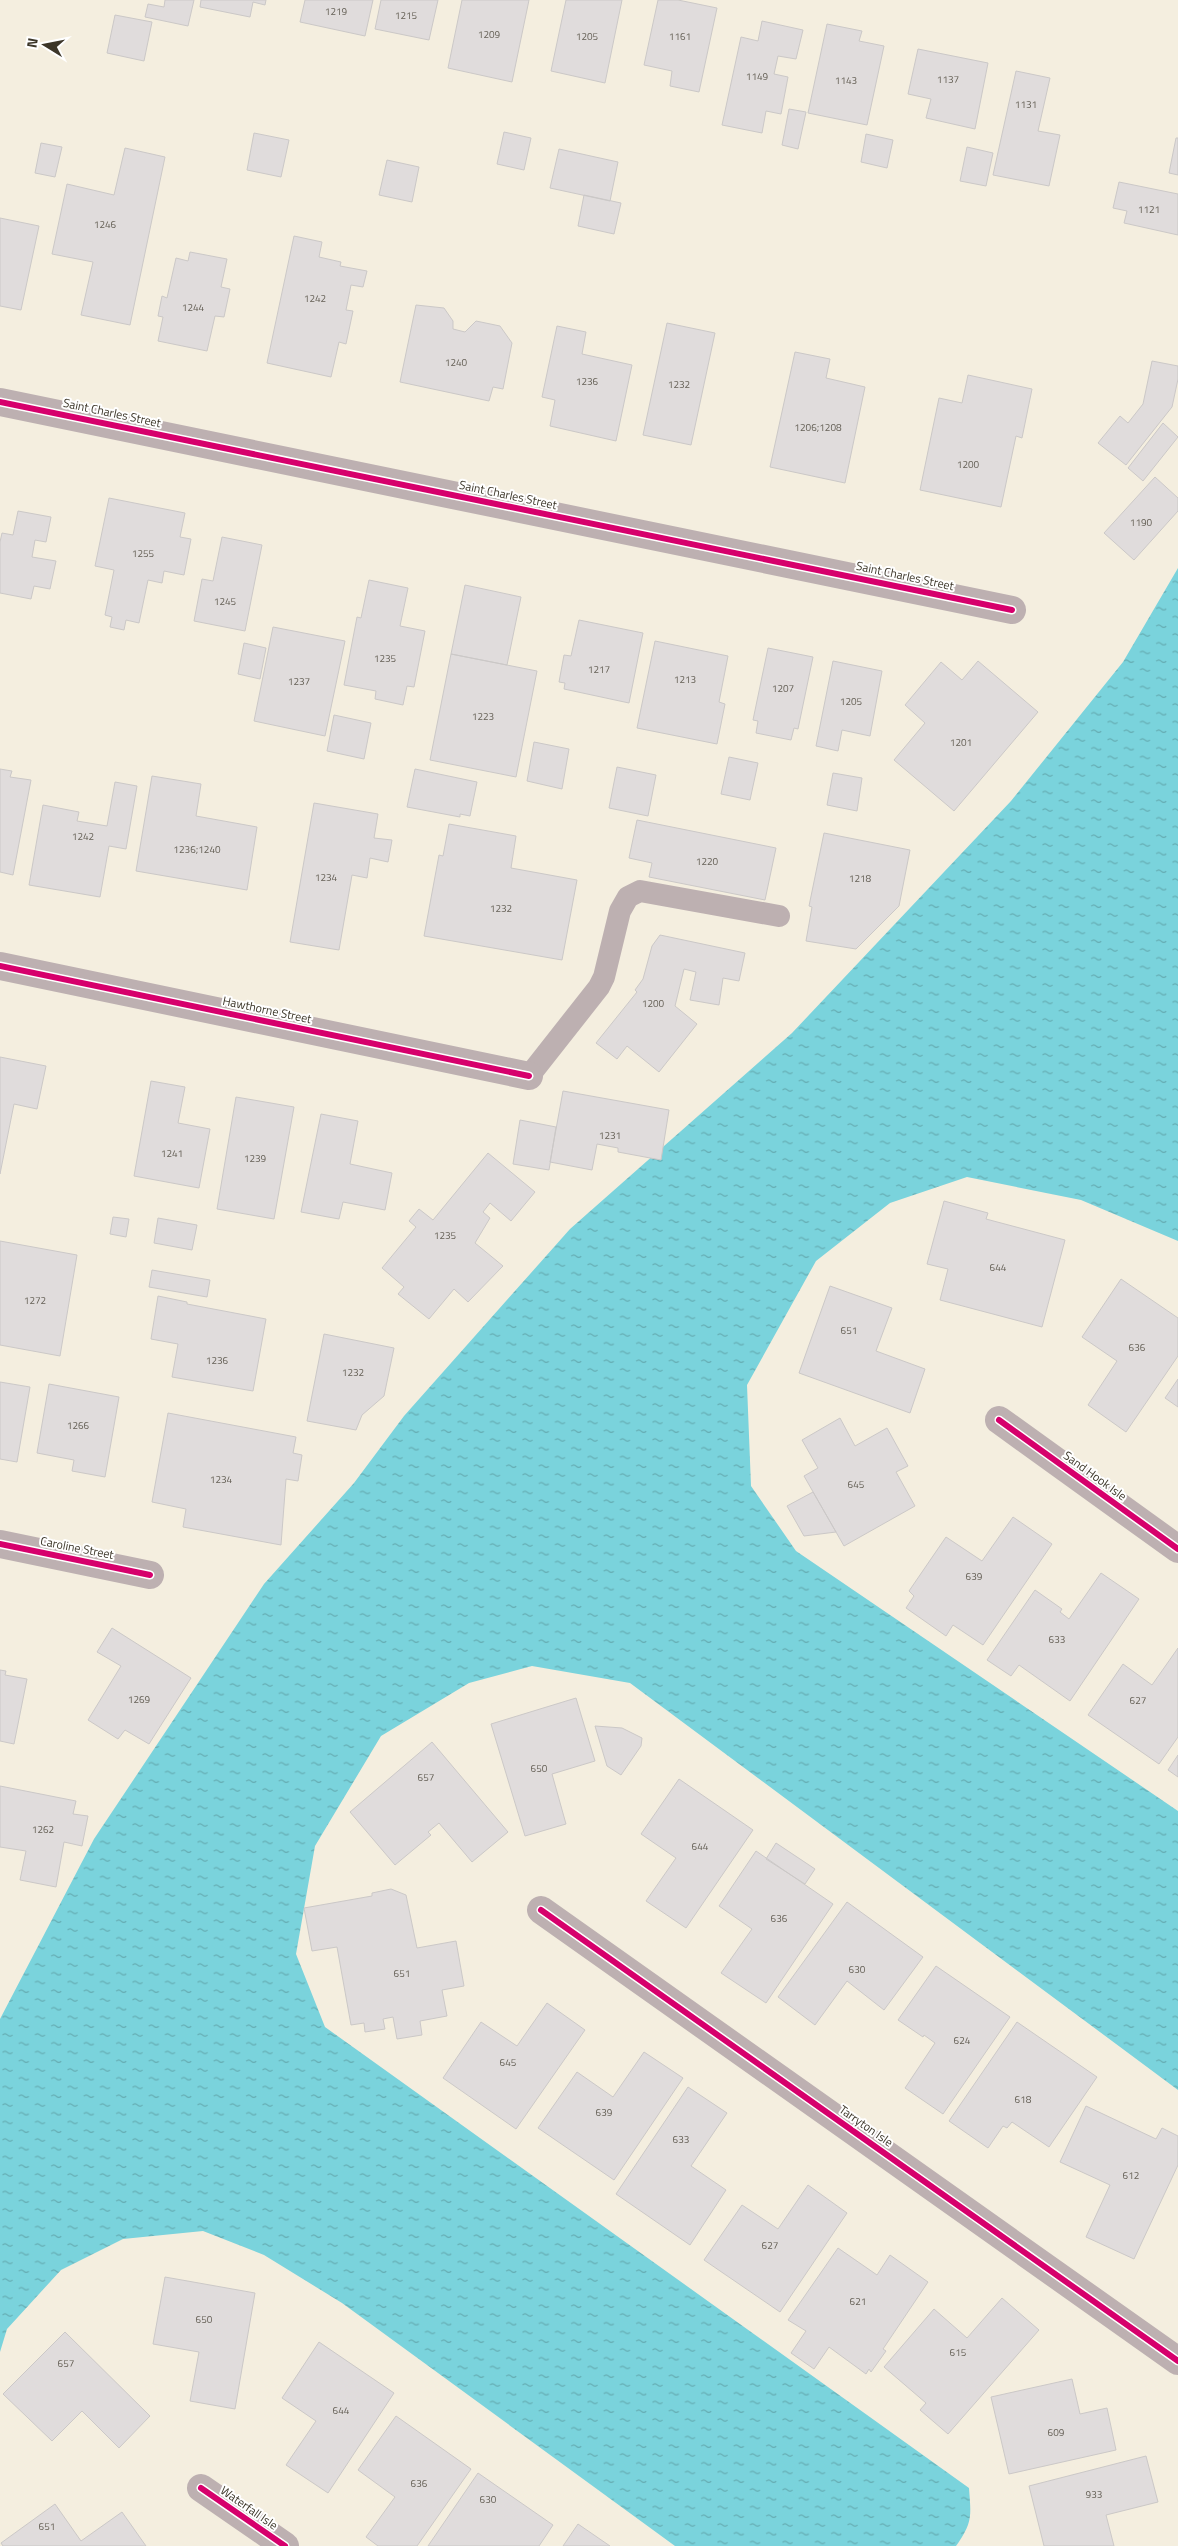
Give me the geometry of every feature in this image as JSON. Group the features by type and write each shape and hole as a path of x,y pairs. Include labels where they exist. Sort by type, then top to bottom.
{"street":[{"name":"Saint Charles Street","path":"0,402 1012,610"},
{"name":"Hawthorne Street","path":"0,966 529,1076"},
{"name":"Sand Hook Isle","path":"999,1420 1178,1549"},
{"name":"Caroline Street","path":"0,1544 150,1575"},
{"name":"Tarryton Isle","path":"541,1910 1178,2361"},
{"name":"Waterfall Isle","path":"201,2488 284,2546"}],"lane":[{"path":"529,1076 604,977 620,911 628,897 640,891 779,916"}],"water":[{"path":"1178,568 1178,1241 1081,1200 967,1177 890,1203 816,1261 747,1385 751,1486 796,1551 1178,1811 1178,2090 630,1683 532,1666 469,1683 381,1736 315,1846 296,1954 325,2027 969,2488 970,2518 962,2538 956,2546 675,2546 342,2303 264,2255 203,2231 123,2239 61,2270 7,2329 0,2352 0,2019 94,1839 264,1584 354,1483 404,1416 570,1229 792,1033 1011,801 1123,662"}],"building":[{"path":"165,0 194,0 188,26 145,17 148,4 164,7"},
{"path":"201,0 266,0 265,5 253,2 250,17 200,7"},
{"path":"305,0 373,0 365,36 300,22"},
{"path":"381,0 438,0 429,40 375,29"},
{"path":"462,0 529,0 512,82 448,68"},
{"path":"566,0 622,0 605,83 551,71"},
{"path":"658,0 678,0 717,8 699,92 670,86 672,71 644,65"},
{"path":"115,15 152,22 144,61 107,53"},
{"path":"762,21 803,30 796,59 778,56 774,74 788,77 781,114 766,111 762,133 722,125 741,37 758,41"},
{"path":"827,24 862,31 859,41 884,46 867,125 808,113"},
{"path":"918,49 988,63 975,129 926,118 931,99 908,94"},
{"path":"1016,71 1050,78 1038,131 1060,135 1049,186 993,175"},
{"path":"789,109 806,112 798,149 782,145"},
{"path":"504,132 531,138 524,170 497,164"},
{"path":"254,133 289,140 281,177 247,170"},
{"path":"866,134 893,140 887,168 861,162"},
{"path":"1176,138 1178,138 1178,175 1169,173"},
{"path":"41,143 62,147 55,177 35,173"},
{"path":"967,147 993,153 986,186 960,181"},
{"path":"125,148 165,157 130,325 81,315 93,262 52,254 67,184 114,195"},
{"path":"559,149 618,162 610,201 550,188"},
{"path":"387,160 419,167 412,202 379,195"},
{"path":"1119,182 1178,194 1178,235 1124,223 1127,211 1113,208"},
{"path":"584,195 621,203 614,234 578,226"},
{"path":"0,218 39,226 21,310 0,306"},
{"path":"294,236 322,242 319,257 341,262 340,266 367,271 363,287 351,285 346,310 353,311 346,344 339,342 331,377 267,363"},
{"path":"190,252 227,259 221,287 230,289 224,317 215,316 207,351 158,341 163,317 158,316 162,296 167,298 176,258 188,261"},
{"path":"416,305 444,308 453,321 453,329 465,332 476,321 500,326 512,343 503,389 493,387 489,401 400,382"},
{"path":"667,323 715,333 691,445 643,435"},
{"path":"557,326 586,332 582,354 632,365 616,441 550,426 555,400 542,397"},
{"path":"795,352 830,359 826,378 865,387 845,483 770,467"},
{"path":"1152,361 1178,366 1178,379 1172,407 1126,465 1098,443 1120,416 1128,423 1143,404"},
{"path":"968,375 1032,389 1022,438 1016,436 1001,507 920,490 939,398 962,403"},
{"path":"1163,423 1178,437 1143,481 1128,468"},
{"path":"1155,477 1178,498 1178,511 1134,560 1104,533"},
{"path":"109,498 185,513 180,537 191,539 184,575 164,571 162,583 148,580 139,623 126,620 124,630 110,627 112,617 105,615 114,570 95,566"},
{"path":"18,511 51,517 46,542 35,540 32,557 56,561 50,589 34,586 31,599 0,593 0,542 2,533 13,535"},
{"path":"222,537 262,545 245,631 194,621 202,579 213,581"},
{"path":"369,580 408,588 400,626 425,631 414,687 407,686 403,705 375,699 376,691 344,685 357,617 361,618"},
{"path":"465,585 521,597 507,665 451,654"},
{"path":"579,620 643,633 629,703 564,689 565,683 559,682 564,655 571,656"},
{"path":"273,627 345,641 325,736 254,721"},
{"path":"655,641 728,656 719,702 725,704 717,744 637,728"},
{"path":"244,643 266,648 260,679 238,674"},
{"path":"768,648 813,657 798,729 794,728 791,740 756,733 758,721 753,720"},
{"path":"451,654 537,671 516,777 430,760"},
{"path":"833,661 882,671 870,736 842,730 838,751 816,746"},
{"path":"978,661 1038,712 954,811 894,760 925,723 905,705 941,662 962,680"},
{"path":"334,715 371,723 364,759 327,751"},
{"path":"534,742 569,749 562,789 527,781"},
{"path":"729,757 758,763 750,800 721,794"},
{"path":"617,767 656,775 648,816 609,808"},
{"path":"0,769 12,771 10,777 31,780 13,875 0,872"},
{"path":"415,769 477,782 470,816 460,814 460,817 407,807"},
{"path":"833,773 862,778 857,811 827,805"},
{"path":"152,776 201,784 196,816 257,827 247,890 136,871"},
{"path":"115,782 137,786 126,849 109,846 100,897 29,885 43,805 79,812 77,821 107,826"},
{"path":"314,803 378,814 374,838 392,840 388,862 370,858 367,878 352,875 339,950 290,942"},
{"path":"637,820 776,848 765,900 649,877 652,863 629,858"},
{"path":"449,824 516,836 511,868 577,880 562,960 424,936 439,855 443,856"},
{"path":"824,833 910,850 899,906 856,949 806,941 812,907 809,906"},
{"path":"660,935 745,953 739,981 723,978 719,1005 690,1000 696,972 684,969 675,1006 697,1024 659,1072 627,1046 617,1059 596,1043 637,992 635,990 643,979 652,946"},
{"path":"0,1057 46,1066 37,1109 14,1104 0,1174"},
{"path":"151,1081 185,1087 178,1123 210,1129 199,1188 134,1176"},
{"path":"563,1091 669,1110 661,1160 618,1152 618,1148 597,1144 592,1170 550,1162"},
{"path":"236,1097 294,1107 274,1219 217,1209"},
{"path":"321,1114 358,1121 350,1164 392,1173 385,1210 343,1202 339,1219 301,1212"},
{"path":"520,1120 556,1127 549,1170 513,1164"},
{"path":"488,1153 535,1192 511,1221 490,1203 483,1212 490,1218 475,1243 503,1266 468,1302 454,1289 429,1319 398,1294 404,1287 382,1268 416,1227 409,1221 419,1209 433,1220"},
{"path":"944,1201 988,1213 986,1219 1065,1240 1042,1327 940,1300 948,1269 927,1264"},
{"path":"113,1217 129,1219 126,1237 110,1234"},
{"path":"158,1218 197,1225 192,1250 154,1243"},
{"path":"0,1241 77,1255 60,1356 0,1345"},
{"path":"152,1270 210,1280 207,1297 149,1287"},
{"path":"1121,1279 1178,1318 1178,1356 1126,1432 1088,1405 1117,1361 1082,1337"},
{"path":"830,1286 892,1308 876,1351 925,1369 910,1413 799,1373"},
{"path":"158,1296 187,1302 187,1304 266,1319 253,1391 172,1377 178,1344 151,1339"},
{"path":"324,1334 394,1348 384,1396 362,1415 356,1430 307,1421"},
{"path":"1178,1379 1178,1407 1165,1398"},
{"path":"0,1382 30,1387 17,1462 0,1459"},
{"path":"49,1384 119,1397 105,1477 72,1471 74,1460 37,1453"},
{"path":"168,1413 296,1437 293,1453 302,1455 298,1481 286,1479 281,1545 183,1527 186,1509 152,1502"},
{"path":"840,1418 855,1446 887,1428 908,1466 896,1472 915,1506 844,1546 804,1476 818,1468 802,1440"},
{"path":"813,1492 836,1532 804,1536 787,1506"},
{"path":"1013,1517 1052,1544 983,1645 953,1625 946,1636 906,1608 914,1596 909,1591 946,1537 982,1561"},
{"path":"1101,1573 1139,1599 1070,1701 1019,1665 1011,1676 987,1660 1035,1590 1062,1609 1060,1612 1069,1619"},
{"path":"112,1628 191,1678 149,1744 125,1730 118,1739 88,1720 121,1666 97,1652"},
{"path":"1178,1648 1178,1737 1159,1764 1088,1715 1123,1664 1152,1685"},
{"path":"0,1670 6,1671 5,1675 27,1679 14,1744 0,1741"},
{"path":"576,1698 595,1761 552,1774 566,1824 525,1836 491,1724"},
{"path":"595,1726 622,1728 642,1738 641,1746 621,1775 607,1766"},
{"path":"432,1742 508,1832 472,1862 439,1823 428,1832 431,1835 395,1865 350,1812"},
{"path":"1178,1755 1178,1777 1168,1770"},
{"path":"679,1779 753,1830 686,1928 646,1901 676,1858 641,1834"},
{"path":"0,1786 76,1801 73,1814 88,1816 82,1846 64,1842 56,1887 20,1880 26,1851 0,1847"},
{"path":"776,1843 815,1869 805,1884 766,1859"},
{"path":"756,1851 833,1904 766,2003 721,1973 752,1929 719,1906"},
{"path":"391,1889 406,1895 417,1948 456,1941 464,1986 442,1990 447,2016 420,2021 422,2035 397,2039 393,2017 383,2019 385,2029 365,2032 364,2023 351,2025 337,1947 312,1951 304,1908 372,1896 372,1893"},
{"path":"847,1902 923,1957 884,2010 847,1981 815,2025 778,1997"},
{"path":"936,1966 1010,2017 943,2114 905,2088 935,2043 898,2020"},
{"path":"547,2003 585,2030 516,2129 443,2078 481,2022 517,2046"},
{"path":"1017,2022 1097,2077 1049,2147 1012,2122 1007,2128 1003,2126 988,2148 949,2121"},
{"path":"644,2052 683,2078 614,2180 538,2128 577,2072 613,2097"},
{"path":"688,2087 727,2113 691,2166 726,2190 690,2245 616,2194"},
{"path":"1086,2106 1156,2139 1162,2128 1178,2136 1178,2165 1134,2259 1086,2237 1110,2185 1060,2162"},
{"path":"808,2185 847,2213 780,2312 704,2260 742,2205 778,2229"},
{"path":"838,2248 877,2275 890,2255 928,2282 883,2349 886,2351 871,2372 869,2369 866,2374 829,2347 814,2369 791,2353 806,2331 788,2320"},
{"path":"165,2277 255,2293 235,2409 190,2401 199,2352 153,2344"},
{"path":"1002,2298 1039,2330 948,2434 920,2410 926,2403 884,2367 934,2309 967,2338"},
{"path":"65,2332 150,2416 119,2448 82,2411 52,2441 3,2394"},
{"path":"319,2342 394,2393 328,2493 286,2465 316,2421 282,2398"},
{"path":"1072,2379 1080,2414 1107,2408 1116,2450 1009,2474 991,2397"},
{"path":"396,2416 471,2469 417,2546 378,2546 366,2537 395,2497 358,2470"},
{"path":"1146,2456 1158,2502 1106,2515 1114,2546 1044,2546 1029,2486"},
{"path":"478,2473 553,2525 539,2546 428,2546"},
{"path":"55,2504 81,2541 122,2512 146,2546 3,2546 1,2543"},
{"path":"578,2524 610,2546 563,2546"}],"cycle path":[{"path":"0,402 1012,610"},
{"path":"0,966 529,1076"},
{"path":"999,1420 1178,1549"},
{"path":"0,1544 150,1575"},
{"path":"541,1910 1178,2361"},
{"path":"201,2488 285,2546"}]}
